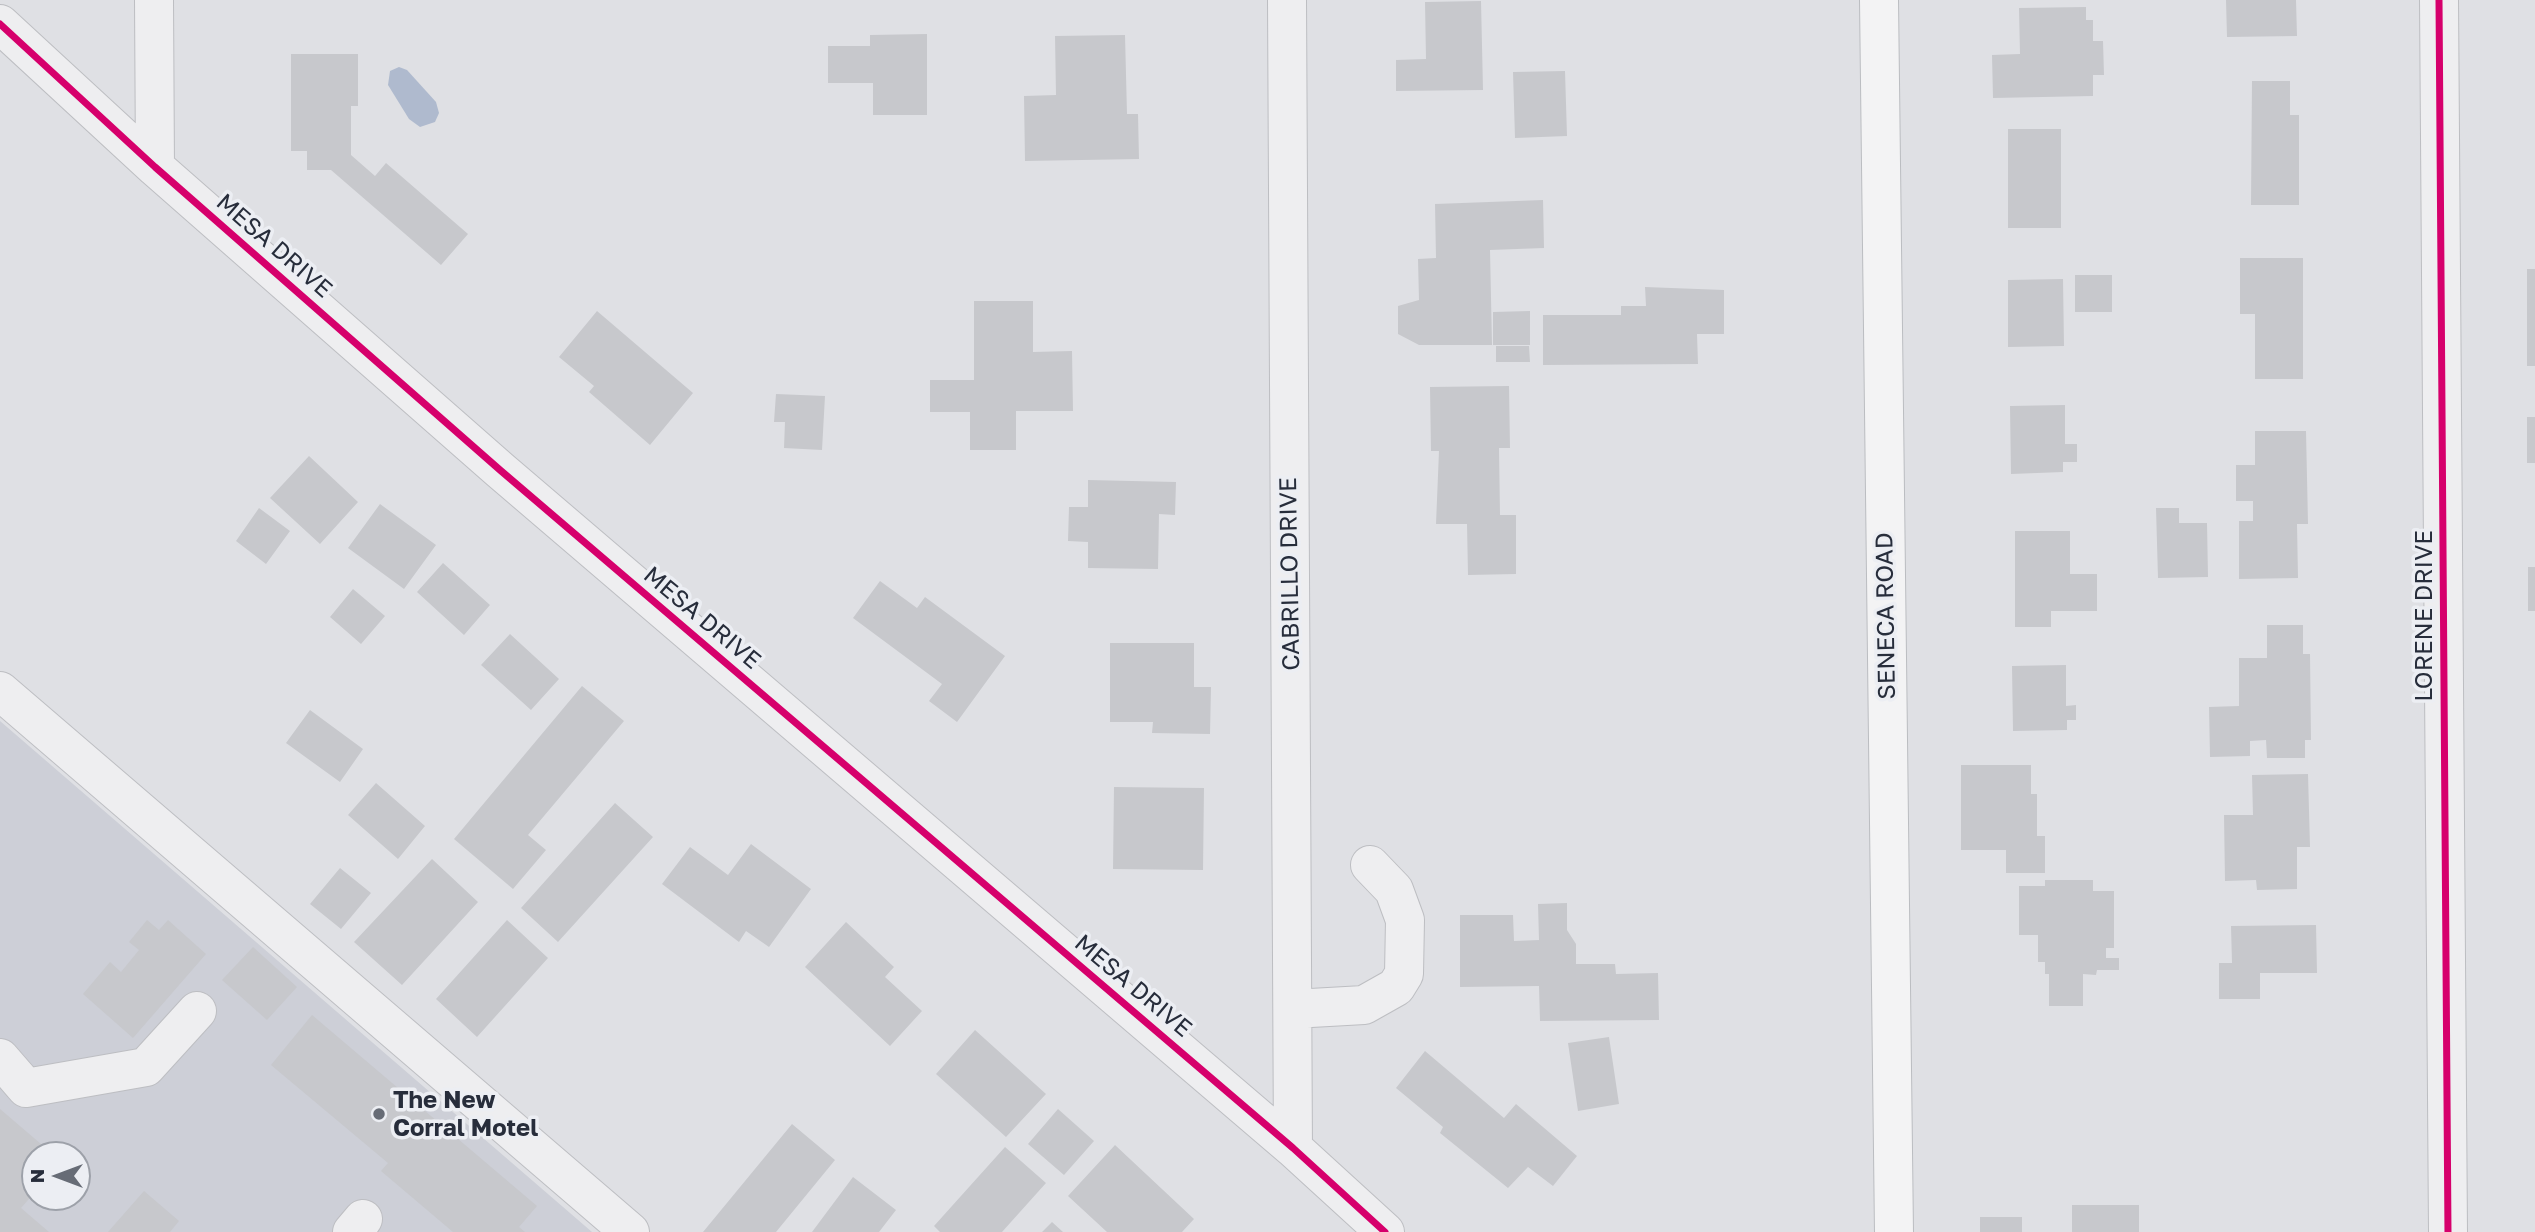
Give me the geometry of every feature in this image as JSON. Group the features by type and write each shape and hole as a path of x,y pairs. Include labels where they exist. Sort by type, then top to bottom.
{"main road":[{"name":"SENECA ROAD","path":"1879,0 1894,1232"}],"street":[{"path":"154,0 155,167"},
{"name":"CABRILLO DRIVE","path":"1286,0 1293,1147"},
{"name":"LORENE DRIVE","path":"2439,0 2448,1232"},
{"name":"MESA DRIVE","path":"0,24 155,167 519,487 1293,1147 1385,1232"},
{"path":"0,691 630,1232"},
{"path":"1293,1009 1364,1005 1396,988 1404,974 1405,920 1394,890 1370,865"},
{"path":"0,1058 26,1088 146,1067 197,1011"}],"shaded area":[{"path":"0,721 592,1232 0,1232"}],"water":[{"path":"399,67 407,70 436,102 439,113 435,122 420,127 409,119 388,85 390,71"}],"building":[{"path":"2226,0 2296,0 2297,36 2227,37"},
{"path":"1481,1 1483,90 1396,91 1396,60 1426,59 1425,2"},
{"path":"2086,7 2086,20 2093,20 2093,41 2103,41 2104,75 2093,75 2093,96 1993,98 1992,55 2020,54 2019,8"},
{"path":"927,34 927,115 873,115 873,83 828,83 828,46 870,46 870,35"},
{"path":"1125,35 1127,114 1138,114 1139,159 1025,161 1024,96 1056,95 1055,36"},
{"path":"291,54 358,54 358,106 351,106 351,155 375,176 386,163 468,234 441,265 331,170 307,170 307,151 291,151"},
{"path":"1565,71 1567,136 1515,138 1513,72"},
{"path":"2252,81 2290,81 2290,115 2299,115 2299,205 2251,205"},
{"path":"2008,129 2061,129 2061,228 2008,228"},
{"path":"1543,200 1544,248 1490,250 1492,345 1419,345 1398,334 1398,306 1419,300 1418,259 1436,258 1435,204"},
{"path":"2240,258 2303,258 2303,379 2255,379 2255,314 2240,314"},
{"path":"2527,269 2535,269 2535,366 2527,366"},
{"path":"2075,275 2112,275 2112,312 2075,312"},
{"path":"2063,279 2064,346 2008,347 2008,280"},
{"path":"1645,287 1724,290 1724,334 1697,334 1698,364 1543,365 1543,315 1621,315 1621,306 1646,306"},
{"path":"974,301 1033,301 1033,352 1072,351 1073,411 1016,411 1016,450 970,450 970,412 930,412 930,380 974,380"},
{"path":"597,311 693,393 650,445 589,392 594,386 559,357"},
{"path":"1530,311 1530,345 1493,345 1493,312"},
{"path":"1496,346 1529,346 1530,362 1496,362"},
{"path":"1509,386 1510,448 1499,448 1500,515 1516,515 1516,574 1468,575 1467,524 1436,524 1439,451 1431,451 1430,387"},
{"path":"776,394 825,396 822,450 784,448 785,422 774,422"},
{"path":"2065,405 2065,444 2077,444 2077,462 2063,462 2063,472 2011,474 2010,406"},
{"path":"2527,417 2535,417 2535,463 2527,463"},
{"path":"2255,431 2306,431 2308,524 2297,524 2298,578 2239,579 2239,521 2253,521 2253,501 2236,501 2236,465 2255,465"},
{"path":"309,456 358,502 320,544 270,498"},
{"path":"1088,480 1176,482 1175,515 1159,514 1158,569 1088,568 1088,542 1068,541 1069,507 1088,507"},
{"path":"380,504 436,545 404,589 348,548"},
{"path":"259,508 290,531 266,564 236,541"},
{"path":"2156,508 2179,508 2179,523 2207,523 2208,577 2158,578"},
{"path":"2015,531 2070,531 2070,574 2097,574 2097,611 2051,611 2051,627 2015,627"},
{"path":"443,563 490,605 464,635 417,592"},
{"path":"2528,567 2535,567 2535,611 2528,611"},
{"path":"880,581 917,608 925,597 1005,656 957,722 929,701 942,684 853,618"},
{"path":"353,589 385,616 361,644 330,617"},
{"path":"2267,625 2303,625 2303,654 2310,654 2311,740 2305,740 2305,758 2267,758 2266,740 2250,741 2250,756 2210,757 2209,707 2239,706 2239,658 2267,658"},
{"path":"510,634 559,679 531,710 481,665"},
{"path":"1110,643 1194,643 1194,687 1211,687 1210,734 1152,733 1153,722 1110,722"},
{"path":"2066,665 2066,706 2076,705 2076,720 2067,720 2067,730 2013,731 2012,666"},
{"path":"582,686 624,721 528,835 546,850 513,889 454,839"},
{"path":"310,710 363,749 340,782 286,743"},
{"path":"1961,765 2031,765 2031,794 2037,794 2037,836 2045,836 2045,873 2006,873 2006,850 1961,850"},
{"path":"2308,774 2310,847 2297,847 2297,889 2257,890 2256,880 2225,881 2224,815 2253,815 2252,775"},
{"path":"376,783 425,826 398,859 348,815"},
{"path":"1114,787 1204,788 1203,870 1113,869"},
{"path":"615,803 653,837 558,942 521,908"},
{"path":"751,844 811,889 769,947 746,931 739,942 662,884 690,847 728,875"},
{"path":"432,859 478,902 402,985 354,942"},
{"path":"340,868 371,893 341,929 310,904"},
{"path":"2045,880 2093,880 2093,891 2114,891 2114,948 2106,948 2106,958 2119,958 2119,970 2097,970 2096,975 2083,974 2083,1006 2049,1006 2049,974 2045,974 2045,962 2038,962 2038,935 2019,935 2019,886 2045,886"},
{"path":"1567,903 1567,930 1576,944 1576,964 1615,964 1616,974 1658,973 1659,1020 1540,1021 1539,986 1460,987 1460,915 1513,915 1514,941 1539,940 1538,904"},
{"path":"147,920 159,930 168,920 206,954 133,1038 83,994 110,962 121,972 139,950 129,942"},
{"path":"507,920 548,958 477,1037 436,999"},
{"path":"846,922 894,967 885,977 922,1011 890,1046 805,967"},
{"path":"2316,925 2317,973 2260,973 2260,999 2219,999 2219,963 2232,963 2231,926"},
{"path":"253,947 297,987 267,1020 222,980"},
{"name":"The New Corral Motel","path":"312,1015 537,1206 519,1227 525,1232 453,1232 381,1171 388,1163 271,1065"},
{"path":"975,1030 1046,1094 1006,1137 936,1074"},
{"path":"1609,1037 1619,1104 1578,1111 1568,1043"},
{"path":"1425,1051 1504,1118 1516,1104 1577,1156 1553,1186 1528,1167 1508,1188 1440,1133 1443,1127 1396,1088"},
{"path":"0,1109 37,1141 21,1141 21,1211 49,1232 0,1232"},
{"path":"1058,1109 1094,1141 1064,1175 1028,1144"},
{"path":"792,1124 835,1160 776,1232 703,1232"},
{"path":"1115,1145 1194,1219 1182,1232 1107,1232 1068,1196"},
{"path":"1005,1147 1046,1183 1002,1232 940,1232 934,1226"},
{"path":"853,1177 896,1210 879,1232 812,1232"},
{"path":"144,1191 179,1221 170,1232 108,1232"},
{"path":"2072,1205 2139,1205 2139,1232 2072,1232"},
{"path":"1980,1217 2022,1217 2022,1232 1980,1232"},
{"path":"1052,1222 1063,1232 1042,1232"}],"cycle path":[{"path":"2439,0 2448,1232"},
{"path":"0,24 155,167 500,470 1293,1148 1385,1232"}],"place":[{"name":"The New Corral Motel","path":"379,1114"}]}
